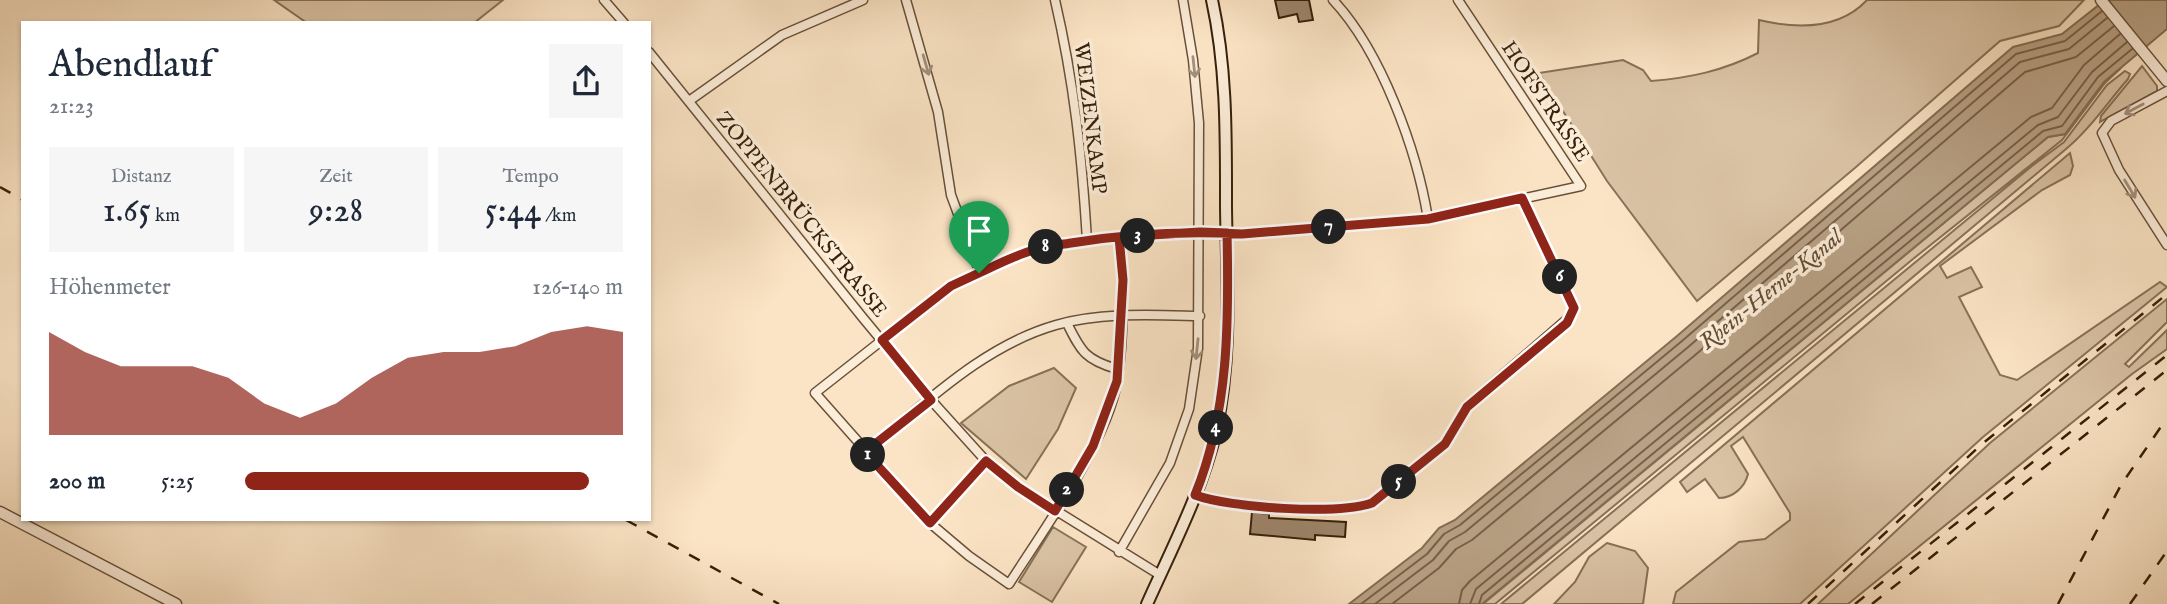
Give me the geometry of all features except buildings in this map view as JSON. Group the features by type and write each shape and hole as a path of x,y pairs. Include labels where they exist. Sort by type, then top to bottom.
{"main road":[{"path":"1147,604 1195,495 1209,457 1220,411 1226,336 1227,233 1224,94 1212,0"}],"street":[{"path":"604,0 622,21"},
{"path":"689,101 782,35 863,0"},
{"path":"906,0 939,112 951,195 979,273"},
{"name":"WEIZENKAMP","path":"1055,0 1069,61 1082,148 1087,241"},
{"path":"1119,552 1165,474 1189,409 1200,316 1199,123 1193,60 1183,0"},
{"path":"1333,0 1353,21 1385,84 1422,179 1428,219"},
{"name":"HOFSTRASSE","path":"1458,0 1581,186 1522,198"},
{"path":"2101,0 2167,81"},
{"name":"ZOPPENBRÜCKSTRASSE","path":"651,54 931,400 986,461 1018,487 1160,575"},
{"path":"2167,91 2111,121 2102,132 2119,170 2155,231 2167,245"},
{"path":"1119,237 1123,280 1122,315 1112,397 1093,446 1009,584 969,556 930,523 815,393 951,286 1034,249 1119,237 1227,233 1428,219 1522,198 1574,308 1573,315 1467,407 1445,444 1380,497 1358,508 1306,510 1195,495"},
{"path":"865,452 990,354 1057,325 1122,315 1200,316"},
{"path":"1067,323 1084,354 1097,363 1117,369"},
{"path":"930,523 986,461"},
{"path":"0,512 176,604"}],"shaded area":[{"path":"274,0 503,0 477,21 304,21"},
{"path":"1867,0 2084,0 2059,26 2000,41 1697,301 1607,181 1539,73 1623,60 1643,70 1651,81 1706,73 1758,53 1759,20 1788,25 1817,25 1844,17"},
{"path":"2142,66 2157,86 2157,91 2100,122 2101,116"},
{"path":"2121,68 2105,83 2062,140 1913,259 1495,604 1483,604 2048,137 2065,134 2104,82"},
{"path":"2125,71 2130,74 2128,79 2091,124 2066,149 1522,604 1501,604 2064,142 2107,85"},
{"path":"2070,153 2073,166 2070,175 2042,190 1940,266 1947,278 1971,267 1982,287 1959,297 2000,375 2017,380 2160,282 2167,287 1983,437 1800,604 1673,604 1676,592 1739,542 1765,539 1790,520 1790,513 1743,437 1731,446 1748,474 1734,494 1719,498 1705,479 1687,492 1680,482"},
{"path":"2167,299 2167,322 2125,364 2129,367 2167,330 2167,349 2132,374 1848,604 1818,604 1990,443"},
{"path":"1054,368 1076,388 1058,429 1026,479 961,423 1009,386"},
{"path":"1053,527 1086,547 1052,602 1019,582"},
{"path":"1607,543 1635,551 1648,568 1643,604 1554,604 1575,582 1589,557"}],"water":[{"name":"Rhein-Herne-Kanal","path":"2105,0 2167,0 2167,29 2104,82 2065,134 2048,137 1482,604 1349,604 1422,548 1439,528 1455,520 1677,336 2013,47 2062,34"}],"railway":[{"path":"0,187 21,199"},
{"path":"1808,604 1982,444 2167,294"},
{"path":"1855,604 2167,355"},
{"path":"1872,604 2167,370"},
{"path":"2058,604 2121,485 2167,418"},
{"path":"628,521 779,604"},
{"path":"2130,604 2167,551"}],"route":[{"path":"979,273 951,286 882,340 931,400 865,452 930,523 986,461 1018,487 1055,511 1093,446 1117,381 1123,280 1119,237 1227,233 1226,349 1216,430 1206,468 1195,495 1202,498 1306,510 1358,508 1372,503 1445,444 1467,407 1567,323 1574,308 1522,198 1428,219 1242,234 1216,232 1200,232 1119,237 1087,241 1034,249 979,273"}]}
